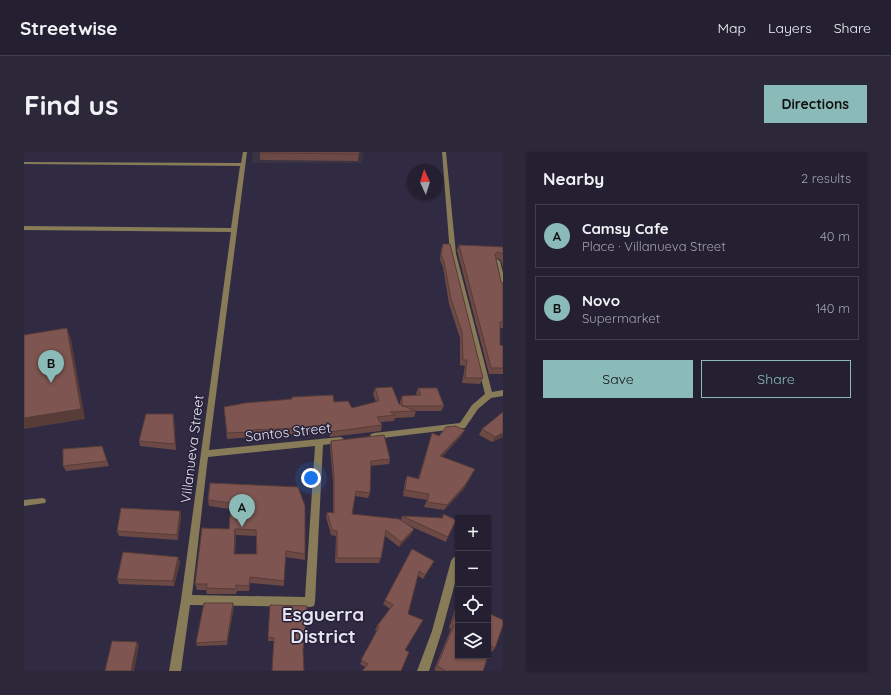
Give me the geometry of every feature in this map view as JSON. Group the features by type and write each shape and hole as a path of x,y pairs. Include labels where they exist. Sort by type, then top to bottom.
{"street":[{"name":"Villanueva Street","path":"174,671 186,600 204,454 245,152"},
{"path":"444,152 453,254 489,395"},
{"path":"24,163 243,165"},
{"path":"24,228 235,230"},
{"path":"497,261 503,287"},
{"path":"366,437 462,426 475,407 489,395 503,393"},
{"name":"Santos Street","path":"204,454 350,439"},
{"path":"186,600 310,602 319,443"},
{"path":"423,671 437,631 455,565"}],"lane":[{"path":"24,503 43,501"}],"shaded area":[{"path":"253,152 364,152 362,163 252,163"}],"building":[{"path":"359,152 359,154 260,153"},
{"path":"443,244 450,244 483,378 465,378 467,360 463,360 462,332 451,299 441,254"},
{"path":"459,245 503,247 503,254 498,252 495,254 501,282 503,283 503,322 500,322 500,345 503,346 503,368 491,368"},
{"path":"67,328 81,409 24,418 24,335"},
{"path":"392,387 399,404 416,411 390,412 396,415 377,417 382,425 330,432 330,424 299,428 252,430 252,432 227,433 224,407 245,403 292,399 292,397 333,395 334,402 348,401 352,408 379,401 375,388"},
{"path":"418,388 437,388 444,406 402,406 402,396 421,395"},
{"path":"503,412 503,433 495,437 482,429"},
{"path":"146,414 173,414 175,444 139,441"},
{"path":"455,426 465,430 440,456 475,469 465,485 447,505 427,502 429,494 405,490 407,476 419,479 432,433 439,436 446,427"},
{"path":"384,435 390,459 371,461 370,493 356,491 352,514 399,519 414,529 401,542 386,530 381,558 337,558 337,531 332,530 327,512 334,513 334,476 331,441"},
{"path":"102,446 107,461 63,466 63,449"},
{"path":"210,483 298,487 305,506 305,554 286,551 284,581 250,577 249,586 236,585 236,589 206,588 207,584 195,584 202,528 229,529 231,503 208,500","holes":["235,529 256,530 257,554 234,554"]},
{"path":"121,508 180,511 177,535 117,531"},
{"path":"443,514 455,520 448,537 402,516 443,518"},
{"path":"412,549 434,561 425,575 419,571 408,614 423,620 405,650 409,652 401,671 362,671 368,664 361,660 379,627 377,626 393,605 385,600"},
{"path":"123,552 178,557 173,581 117,579"},
{"path":"204,603 233,603 227,641 196,643"},
{"path":"270,605 307,606 303,650 304,671 272,671 274,638 268,637"},
{"path":"455,614 455,659 487,659 483,671 446,671 437,666 454,625 452,624"},
{"path":"491,614 503,620 503,625 495,648 491,646"},
{"path":"112,641 137,642 131,671 105,671"}],"place":[{"name":"Novo","path":"51,383"},
{"name":"Camsy Cafe","path":"242,527"}],"district":[{"name":"Esguerra District","path":"323,625"}]}
